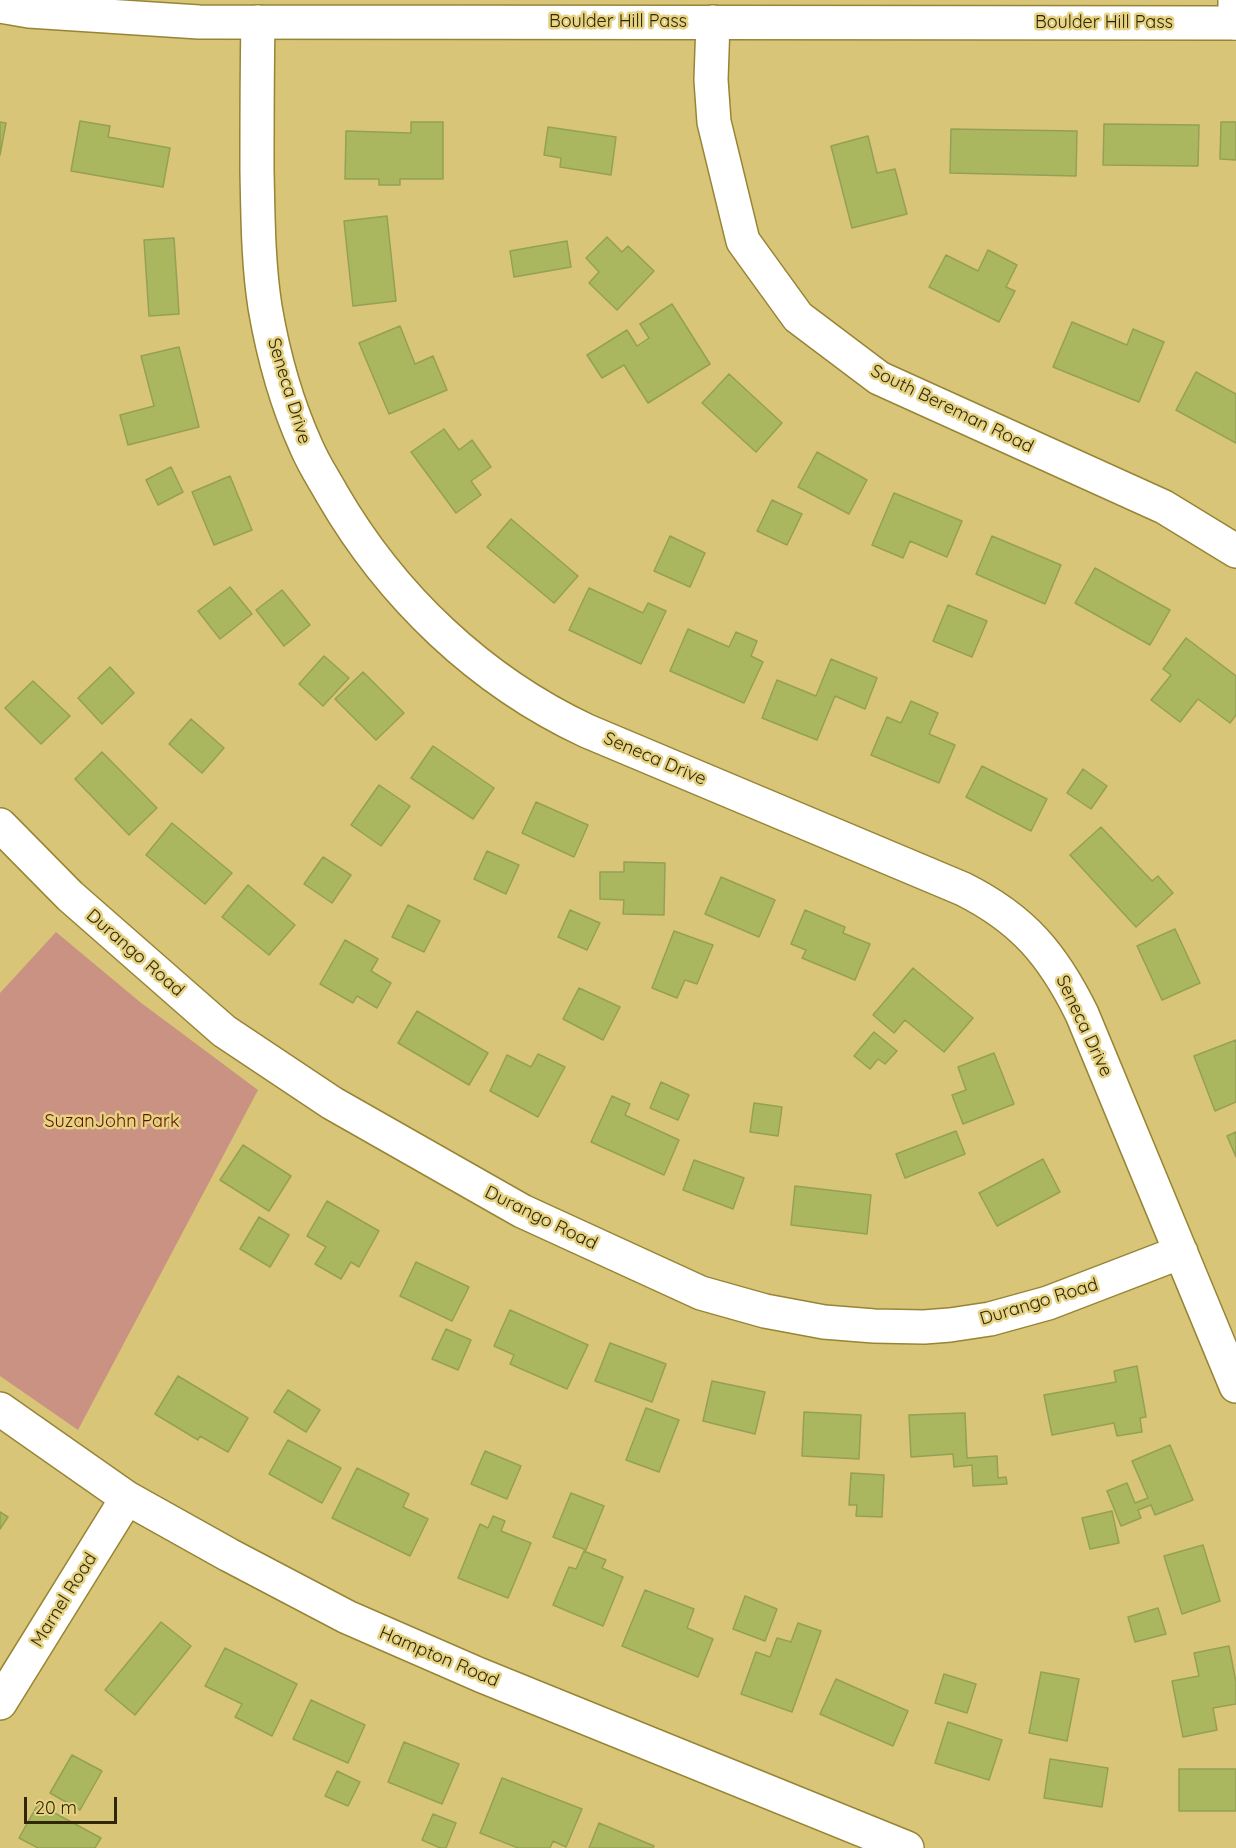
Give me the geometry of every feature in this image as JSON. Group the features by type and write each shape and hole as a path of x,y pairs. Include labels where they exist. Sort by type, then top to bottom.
{"street":[{"name":"Boulder Hill Pass","path":"0,6 30,11 199,22 713,22 1235,15"},
{"name":"Seneca Drive","path":"258,22 256,83 259,249 270,332 285,390 306,448 352,530 395,584 461,650 537,704 587,731 963,889 984,900 1019,926 1047,954 1071,993 1236,1386"},
{"name":"South Bereman Road","path":"713,22 711,80 714,122 743,241 798,317 879,378 1164,507 1236,551"},
{"name":"Durango Road","path":"0,825 70,896 224,1031 322,1097 522,1211 701,1293 765,1311 824,1322 874,1326 932,1326 969,1323 1048,1303 1181,1252"},
{"name":"Hampton Road","path":"0,1409 128,1498 229,1555 348,1617 480,1675 907,1848"},
{"name":"Marnel Road","path":"0,1703 128,1498"}],"green space":[{"name":"SuzanJohn Park","path":"56,932 140,1002 258,1090 78,1430 0,1376 0,993"}],"building":[{"path":"80,121 110,126 108,137 170,148 163,187 71,171"},
{"path":"0,122 6,123 0,155"},
{"path":"411,122 443,122 443,179 400,179 400,185 379,185 379,179 345,179 346,131 411,133"},
{"path":"1221,122 1236,122 1236,160 1220,159"},
{"path":"1104,124 1199,125 1198,166 1103,165"},
{"path":"548,127 616,137 611,175 560,167 561,158 544,155"},
{"path":"951,129 1077,131 1076,176 950,173"},
{"path":"868,136 877,173 895,169 907,214 852,228 831,146"},
{"path":"387,216 396,301 353,306 344,221"},
{"path":"607,237 622,252 628,246 654,271 617,310 589,283 599,272 586,258"},
{"path":"174,238 179,314 149,316 144,240"},
{"path":"567,241 571,267 514,277 510,251"},
{"path":"988,250 1017,265 1006,287 1015,291 999,322 929,287 946,255 978,271"},
{"path":"672,304 710,364 648,403 624,365 602,378 587,355 627,330 637,346 649,338 640,324"},
{"path":"1072,322 1127,345 1133,329 1164,342 1139,402 1053,367"},
{"path":"400,326 415,364 433,356 447,390 389,414 359,343"},
{"path":"179,347 199,427 128,445 120,415 154,406 141,356"},
{"path":"1196,372 1236,394 1236,443 1176,410"},
{"path":"729,374 782,423 756,452 702,403"},
{"path":"444,429 459,450 472,440 491,467 471,481 481,495 456,513 411,452"},
{"path":"817,452 867,480 849,514 798,487"},
{"path":"171,467 183,492 158,505 146,480"},
{"path":"230,476 252,530 214,545 192,492"},
{"path":"894,493 962,521 947,557 910,541 903,558 872,545"},
{"path":"772,500 802,514 787,545 757,531"},
{"path":"511,519 578,576 554,603 487,547"},
{"path":"670,536 705,553 690,587 654,571"},
{"path":"992,536 1061,565 1045,604 976,574"},
{"path":"1095,568 1170,610 1150,645 1075,603"},
{"path":"230,587 252,614 220,639 198,611"},
{"path":"589,588 643,613 648,603 666,611 641,664 569,630"},
{"path":"282,590 310,625 284,646 256,610"},
{"path":"948,605 987,621 972,657 933,641"},
{"path":"688,629 729,647 736,632 757,641 751,656 763,662 744,703 670,671"},
{"path":"1186,638 1236,676 1236,715 1230,723 1198,699 1180,722 1151,700 1171,675 1163,669"},
{"path":"324,656 349,678 323,706 299,684"},
{"path":"831,659 877,678 865,709 835,696 817,740 762,718 777,680 816,696"},
{"path":"110,667 134,693 102,724 78,698"},
{"path":"363,672 404,713 376,740 335,699"},
{"path":"33,681 70,716 41,744 5,708"},
{"path":"911,701 938,713 929,734 955,745 939,783 871,755 887,717 901,723"},
{"path":"191,719 224,748 202,773 169,744"},
{"path":"433,746 494,788 473,819 411,778"},
{"path":"102,752 157,808 129,835 75,779"},
{"path":"982,766 1047,799 1031,831 966,797"},
{"path":"1083,769 1107,786 1091,809 1067,793"},
{"path":"379,785 410,806 381,846 351,825"},
{"path":"536,802 588,825 574,857 522,833"},
{"path":"172,823 232,873 205,904 146,855"},
{"path":"1101,827 1152,881 1158,876 1173,893 1136,927 1070,855"},
{"path":"487,851 519,865 506,894 474,879"},
{"path":"323,857 351,875 332,903 304,884"},
{"path":"624,862 665,863 664,915 623,914 624,900 600,899 600,872 624,872"},
{"path":"721,877 775,900 759,937 705,914"},
{"path":"248,885 295,925 269,955 222,917"},
{"path":"408,905 440,921 424,952 392,937"},
{"path":"570,910 600,923 587,950 558,937"},
{"path":"805,910 845,927 843,933 870,944 855,980 802,958 806,950 791,944"},
{"path":"1175,929 1200,983 1162,1000 1137,946"},
{"path":"674,931 713,945 697,984 685,980 677,998 652,988"},
{"path":"345,940 378,959 371,971 391,983 377,1008 357,996 353,1003 320,984"},
{"path":"913,968 973,1018 944,1052 905,1020 894,1033 873,1015"},
{"path":"579,988 620,1007 603,1040 563,1019"},
{"path":"417,1011 488,1053 469,1085 398,1043"},
{"path":"874,1032 897,1051 885,1064 878,1059 870,1069 854,1056"},
{"path":"1236,1040 1236,1102 1215,1111 1194,1056"},
{"path":"994,1053 1014,1104 963,1124 952,1095 966,1090 958,1067"},
{"path":"538,1054 565,1067 538,1117 490,1091 507,1055 531,1067"},
{"path":"661,1082 689,1095 678,1120 650,1108"},
{"path":"612,1096 630,1104 625,1115 679,1140 664,1175 591,1142"},
{"path":"754,1103 782,1107 778,1136 750,1132"},
{"path":"956,1131 965,1154 905,1178 896,1154"},
{"path":"1236,1132 1236,1157 1227,1136"},
{"path":"243,1145 291,1176 269,1211 220,1180"},
{"path":"1043,1159 1060,1192 997,1226 979,1193"},
{"path":"694,1160 744,1178 733,1209 683,1190"},
{"path":"795,1186 871,1195 867,1234 791,1225"},
{"path":"327,1201 379,1231 359,1267 351,1262 341,1279 315,1264 326,1247 307,1236"},
{"path":"259,1217 289,1235 270,1267 240,1249"},
{"path":"416,1262 469,1287 452,1321 400,1296"},
{"path":"510,1310 588,1345 567,1389 510,1364 514,1355 494,1346"},
{"path":"446,1329 471,1340 458,1370 432,1359"},
{"path":"610,1343 666,1364 652,1402 595,1381"},
{"path":"1137,1366 1146,1417 1140,1418 1142,1432 1117,1436 1114,1423 1052,1435 1044,1395 1116,1382 1114,1371"},
{"path":"178,1376 248,1418 228,1452 200,1436 198,1440 155,1414"},
{"path":"712,1381 765,1392 755,1434 703,1421"},
{"path":"288,1390 320,1410 306,1432 274,1412"},
{"path":"646,1408 679,1420 659,1472 626,1460"},
{"path":"804,1412 861,1415 859,1459 802,1456"},
{"path":"965,1413 967,1458 997,1456 998,1478 1006,1477 1007,1484 973,1486 972,1465 954,1467 953,1454 911,1457 909,1415"},
{"path":"288,1440 341,1468 322,1503 269,1474"},
{"path":"1170,1445 1193,1500 1155,1515 1151,1505 1138,1510 1141,1518 1121,1526 1107,1491 1127,1483 1135,1503 1148,1498 1132,1461"},
{"path":"485,1451 521,1466 507,1499 471,1484"},
{"path":"357,1468 409,1494 403,1507 428,1519 410,1556 332,1518"},
{"path":"851,1473 884,1475 882,1517 856,1516 857,1505 849,1505"},
{"path":"571,1493 604,1506 586,1550 553,1537"},
{"path":"1112,1511 1119,1543 1090,1549 1082,1518"},
{"path":"0,1512 8,1517 0,1529"},
{"path":"493,1516 505,1521 501,1531 531,1543 508,1598 458,1578 480,1524 488,1528"},
{"path":"1203,1545 1220,1601 1182,1614 1164,1556"},
{"path":"584,1551 606,1560 602,1568 623,1577 603,1626 553,1605 569,1567 576,1569"},
{"path":"645,1590 694,1609 687,1628 713,1639 698,1677 622,1646"},
{"path":"745,1596 777,1609 765,1641 733,1629"},
{"path":"1158,1608 1166,1634 1135,1642 1128,1617"},
{"path":"161,1622 191,1646 135,1715 105,1690"},
{"path":"798,1623 821,1631 792,1712 741,1694 756,1652 770,1657 777,1638 791,1642"},
{"path":"1229,1646 1236,1682 1236,1704 1213,1708 1217,1730 1183,1737 1172,1681 1199,1676 1194,1653"},
{"path":"225,1648 297,1684 272,1736 235,1717 242,1704 205,1686"},
{"path":"1041,1672 1079,1679 1067,1741 1029,1733"},
{"path":"944,1674 976,1684 967,1713 935,1703"},
{"path":"836,1679 908,1711 893,1746 820,1714"},
{"path":"311,1700 365,1725 348,1763 293,1739"},
{"path":"948,1722 1002,1740 989,1780 935,1763"},
{"path":"404,1742 459,1764 442,1804 388,1782"},
{"path":"72,1755 102,1771 80,1810 50,1793"},
{"path":"1050,1759 1108,1768 1102,1807 1044,1798"},
{"path":"1179,1769 1236,1769 1236,1811 1179,1811"},
{"path":"337,1771 360,1782 348,1806 325,1796"},
{"path":"502,1778 582,1809 566,1847 553,1841 550,1848 518,1848 480,1833"},
{"path":"38,1804 101,1838 95,1848 38,1848 19,1838"},
{"path":"433,1814 456,1823 446,1848 440,1848 422,1840"},
{"path":"599,1823 654,1846 653,1848 589,1848"}]}
